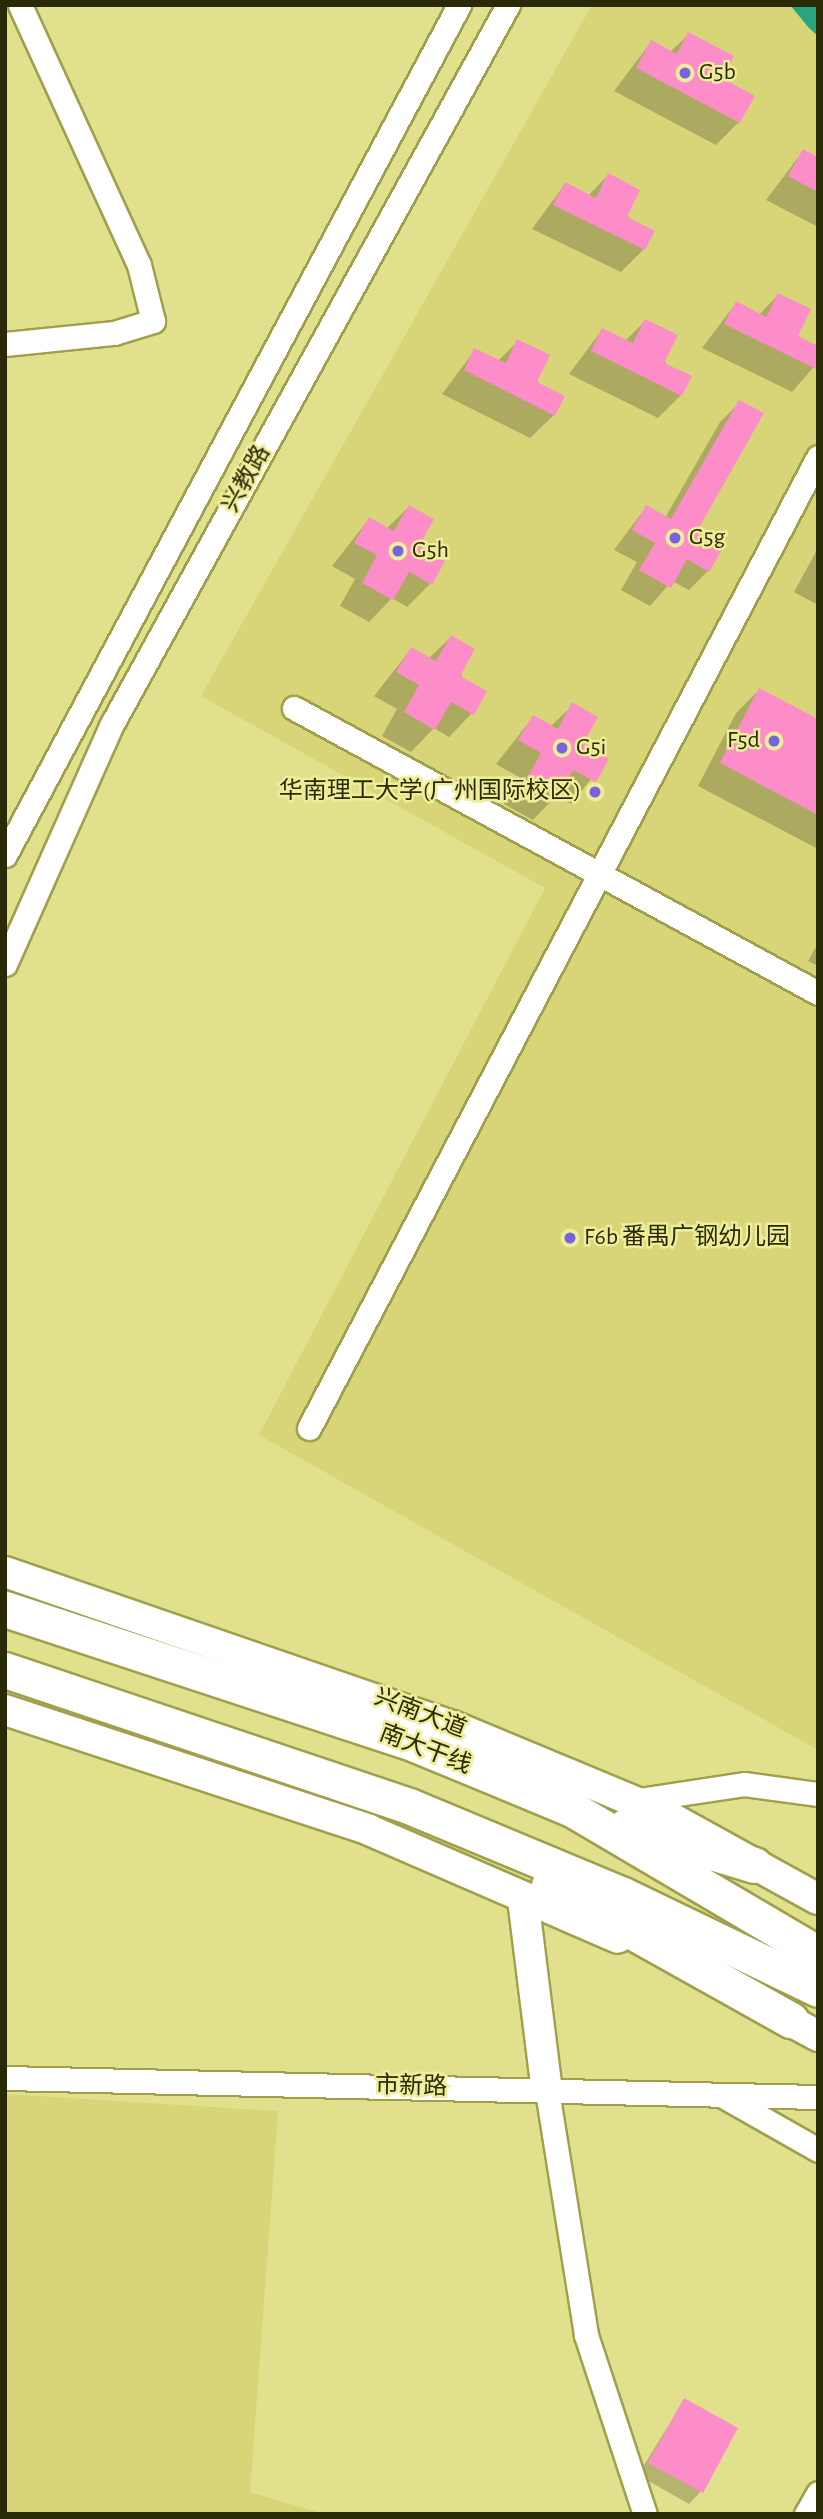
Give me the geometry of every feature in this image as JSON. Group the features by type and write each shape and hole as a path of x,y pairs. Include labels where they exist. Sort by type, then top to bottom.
{"highway":[{"name":"南大干线","path":"5,1609 415,1744 572,1809 818,1954"},
{"path":"5,1670 409,1806 623,1895 818,1989"},
{"path":"409,1806 805,2028"},
{"path":"572,1809 754,1865"}],"main road":[{"name":"兴南大道","path":"5,1572 321,1676 632,1801 818,1899"},
{"path":"5,1710 369,1830 523,1899 635,1945 805,2028"},
{"path":"523,1899 547,2091"}],"street":[{"path":"5,344 114,332 153,321 139,265 20,5"},
{"name":"兴教路","path":"5,855 459,5"},
{"name":"兴教路","path":"5,964 112,724 508,5"},
{"path":"309,1428 818,457"},
{"path":"293,708 818,993"},
{"path":"632,1801 744,1784 818,1794"},
{"name":"市新路","path":"5,2078 818,2097"},
{"path":"547,2091 586,2335 645,2514"},
{"path":"720,2095 818,2150"},
{"path":"806,2514 818,2493"}],"shaded area":[{"name":"华南理工大学(广州国际校区)","path":"592,5 818,5 818,1750 259,1435 545,888 201,696"},
{"path":"790,5 818,5 818,36 809,28"},
{"path":"5,2094 278,2111 250,2492 324,2514 5,2514"}],"building":[{"name":"G5b","path":"688,32 734,56 722,78 755,96 740,123 636,68 651,40 677,54"},
{"path":"803,149 818,157 818,192 788,176"},
{"path":"608,173 640,190 627,217 655,231 645,250 553,205 565,182 596,198"},
{"path":"778,293 811,309 798,336 818,346 818,370 724,324 736,301 766,317"},
{"path":"645,319 678,335 664,363 692,376 682,396 591,351 602,328 633,343"},
{"path":"517,339 550,355 537,382 565,396 555,416 464,370 474,348 506,363"},
{"path":"739,400 764,413 696,533 723,548 709,572 687,559 671,588 639,570 655,543 632,530 646,505 671,519"},
{"name":"G5h","path":"409,505 434,519 419,546 445,561 432,585 409,572 393,600 362,583 377,555 354,543 369,517 394,531"},
{"path":"451,635 475,649 460,676 487,691 474,715 451,702 435,730 404,712 419,685 396,672 411,647 436,661"},
{"name":"F5d","path":"759,688 818,719 818,815 720,763"},
{"name":"G5i","path":"572,702 598,717 583,744 609,759 596,782 573,770 557,798 526,780 541,753 518,740 533,715 558,729"},
{"path":"684,2398 738,2428 703,2493 648,2463"}],"place":[{"name":"G5b","path":"685,73"},
{"name":"G5g","path":"675,538"},
{"name":"G5h","path":"398,551"},
{"name":"F5d","path":"774,741"},
{"name":"G5i","path":"562,748"},
{"name":"华南理工大学(广州国际校区)","path":"595,792"},
{"name":"F6b 番禺广钢幼儿园","path":"570,1238"}]}
